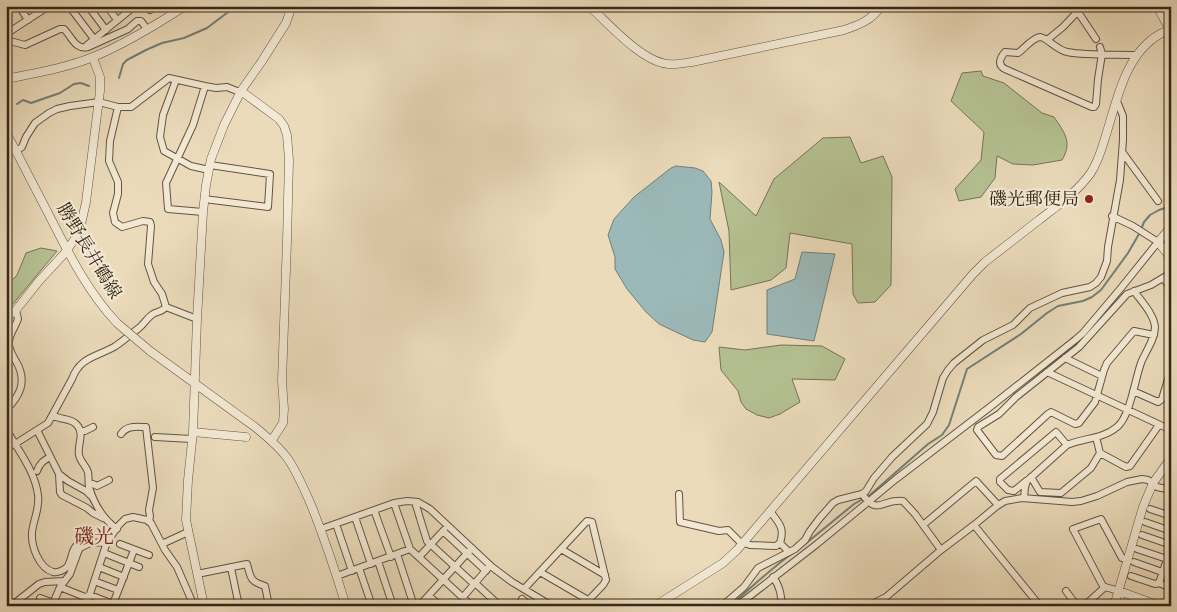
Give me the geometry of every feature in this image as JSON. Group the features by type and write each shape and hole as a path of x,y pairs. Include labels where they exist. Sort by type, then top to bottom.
{"street":[{"path":"19,6 28,20"},
{"path":"6,34 46,6"},
{"path":"69,6 94,39"},
{"path":"88,6 106,30"},
{"path":"107,6 117,20"},
{"path":"148,6 150,10 156,6"},
{"path":"6,79 59,68 93,58 185,6"},
{"path":"204,606 186,520 193,435 204,198 209,168 224,125 241,91 286,23 292,6"},
{"path":"589,6 638,51 657,62 668,64 692,62 844,30 868,20 881,6"},
{"path":"1047,40 1084,6"},
{"path":"656,606 723,564 744,542 973,274 985,262 1070,196 1085,180 1095,166 1128,70 1137,55 1152,40 1161,33 1170,30 1157,6"},
{"path":"83,48 131,8"},
{"path":"1078,12 1096,39"},
{"path":"6,40 25,45 60,29 64,29 79,47 83,48 128,29 138,21 141,21 147,29"},
{"path":"1100,47 1102,54 1096,104 1094,107 1089,107 1000,65 1005,52 1018,53 1041,37 1060,50 1069,52 1102,54 1137,55"},
{"path":"6,318 16,310 67,250 74,240 82,220 100,91 100,77 93,58"},
{"path":"16,151 22,147 30,128 57,109 99,102 118,107 131,107 169,78 204,86 227,87 241,91 279,119 288,135 289,160 282,382 284,409 283,423 272,440"},
{"path":"176,80 163,115 160,137 164,151 191,166 270,174 268,207 204,198"},
{"path":"202,212 168,210 166,183 193,125 204,86"},
{"path":"722,606 744,587 758,568 795,549 805,540 819,519 833,503 866,491 874,478 892,458 927,424 933,412 943,378 954,363 983,340 1012,325 1030,308 1062,293 1090,288 1096,283 1107,261 1112,216 1120,180 1123,153 1123,116 1117,101"},
{"path":"118,107 110,141 109,161 118,182 118,194 112,213 116,222 122,227 143,221 150,222 148,264 154,282 162,294 166,306 197,319"},
{"name":"勝野長井鶴線","path":"6,132 67,250 89,287 117,323 150,351 255,426 272,440 287,458 297,474 321,529 346,606"},
{"path":"1123,153 1158,201"},
{"path":"1112,216 1136,227 1158,242 1171,258"},
{"path":"737,606 910,468 1076,340 1171,227"},
{"path":"1154,335 1134,330 1107,363 1095,402 1079,423 1075,424 1052,412 1002,456 996,455 977,430 978,427 999,414 1016,397 1079,347 1127,294 1150,285 1171,273"},
{"path":"1163,278 1171,289"},
{"path":"1067,445 1056,432 1000,479 1000,482 1008,490 1014,491 1067,445 1096,437 1116,428 1124,420 1141,363 1154,335 1154,321 1134,291"},
{"path":"6,447 15,444 48,423 72,379 74,371 81,364 88,358 114,347 166,306"},
{"path":"6,410 18,394 23,377 9,348 10,335 18,319 16,310"},
{"path":"1065,358 1102,376"},
{"path":"1133,391 1158,402 1162,399 1171,370"},
{"path":"1048,372 1171,430"},
{"path":"53,415 57,418 71,420 76,423 80,431 81,442 78,452 88,472 90,488 94,499 106,520"},
{"path":"1100,453 1126,467 1130,466 1159,425"},
{"path":"121,434 124,429 131,426 146,427 153,488 149,522"},
{"path":"80,431 93,427"},
{"path":"6,429 34,477 39,507 32,533 33,543 39,560 43,566 52,572 57,572 67,566 74,547 80,548"},
{"path":"37,430 59,474 86,491 94,499"},
{"path":"155,437 193,435 246,437"},
{"path":"1029,479 1040,492 1061,493 1091,468 1100,453 1096,437"},
{"path":"37,471 43,460 50,457"},
{"path":"1114,606 1130,561 1143,507 1153,483 1171,458"},
{"path":"59,474 60,492 62,495 88,508 117,528"},
{"path":"868,606 886,597 941,550 1005,501 1014,498 1072,502 1090,499 1135,479 1142,478 1156,486 1171,490"},
{"path":"1024,498 1025,488 1029,479"},
{"path":"94,499 93,481 97,486 109,480"},
{"path":"924,525 976,481 998,505"},
{"path":"679,494 680,522 719,531 728,530 739,540 750,545 776,546 780,543 781,526 770,511"},
{"path":"862,494 872,506 893,500 904,501 941,550"},
{"path":"321,529 394,503 415,502 430,509 472,548 489,568"},
{"path":"415,502 427,541 500,606"},
{"path":"394,503 410,549 472,606"},
{"path":"1150,509 1171,516"},
{"path":"374,510 414,606"},
{"path":"86,606 107,542 125,519 132,517 151,523 177,567 194,606"},
{"path":"355,517 393,606"},
{"path":"1104,588 1073,528 1101,519 1122,558 1166,570"},
{"path":"524,589 587,521 592,522 606,580 586,603 540,572"},
{"path":"1145,522 1171,531"},
{"path":"336,524 352,571"},
{"path":"974,525 1040,606"},
{"path":"419,557 448,526"},
{"path":"162,544 188,532"},
{"path":"443,532 467,553 489,568 552,606"},
{"path":"1142,535 1171,547 1166,570 1159,583"},
{"path":"40,598 53,604 60,587 70,574 80,548 90,543 107,542"},
{"path":"780,543 789,552"},
{"path":"120,544 149,555"},
{"path":"419,606 472,548"},
{"path":"337,576 410,549"},
{"path":"562,549 605,575"},
{"path":"1137,549 1169,557"},
{"path":"60,587 85,597 90,595 113,605 134,550"},
{"path":"104,553 139,567"},
{"path":"197,574 247,564 250,578 254,582 265,586 269,606"},
{"path":"99,567 124,577"},
{"path":"231,568 240,606"},
{"path":"360,568 372,606"},
{"path":"463,597 489,568"},
{"path":"1131,576 1171,588"},
{"path":"773,577 779,585 782,606"},
{"path":"11,606 39,584 64,581"},
{"path":"94,581 118,590"},
{"path":"1084,606 1104,587 1160,606"},
{"path":"1066,592 1077,606"},
{"path":"428,596 440,606"},
{"path":"522,599 530,606"},
{"path":"142,606 143,604 148,606"}],"green space":[{"path":"981,71 983,76 1004,83 1042,113 1054,117 1066,137 1067,148 1062,160 1033,165 1013,164 997,156 995,178 981,197 959,201 955,189 981,160 984,132 951,101 962,73"},
{"path":"850,137 861,163 883,156 892,177 891,285 875,302 858,303 853,294 852,244 790,233 786,268 771,280 731,290 729,231 719,182 756,216 774,179 823,138"},
{"path":"41,248 57,251 12,305 6,308 6,286 17,275 26,253"},
{"path":"781,345 822,346 845,359 835,380 792,379 800,402 769,418 757,415 746,409 741,402 738,391 721,370 719,347 745,350"}],"water":[{"path":"676,166 703,171 711,181 710,219 721,240 724,252 712,332 705,342 693,340 659,324 646,312 627,289 615,269 615,257 608,235 614,219 634,197"},
{"path":"802,252 835,254 814,341 767,334 767,290 795,279"}],"waterway":[{"path":"119,78 123,64 127,60 162,43 184,38 207,28 236,6"},
{"path":"17,104 23,100 31,103 60,93 74,84 81,83 89,86"},
{"path":"799,549 854,504 870,495 928,444 942,435 949,425 967,369 1021,334 1058,306 1083,301 1101,290 1128,253 1144,222 1150,215 1171,206"},
{"path":"730,606 768,572 793,553"}],"place":[{"name":"磯光郵便局","path":"1089,199"}],"district":[{"name":"磯光","path":"94,536"}]}
